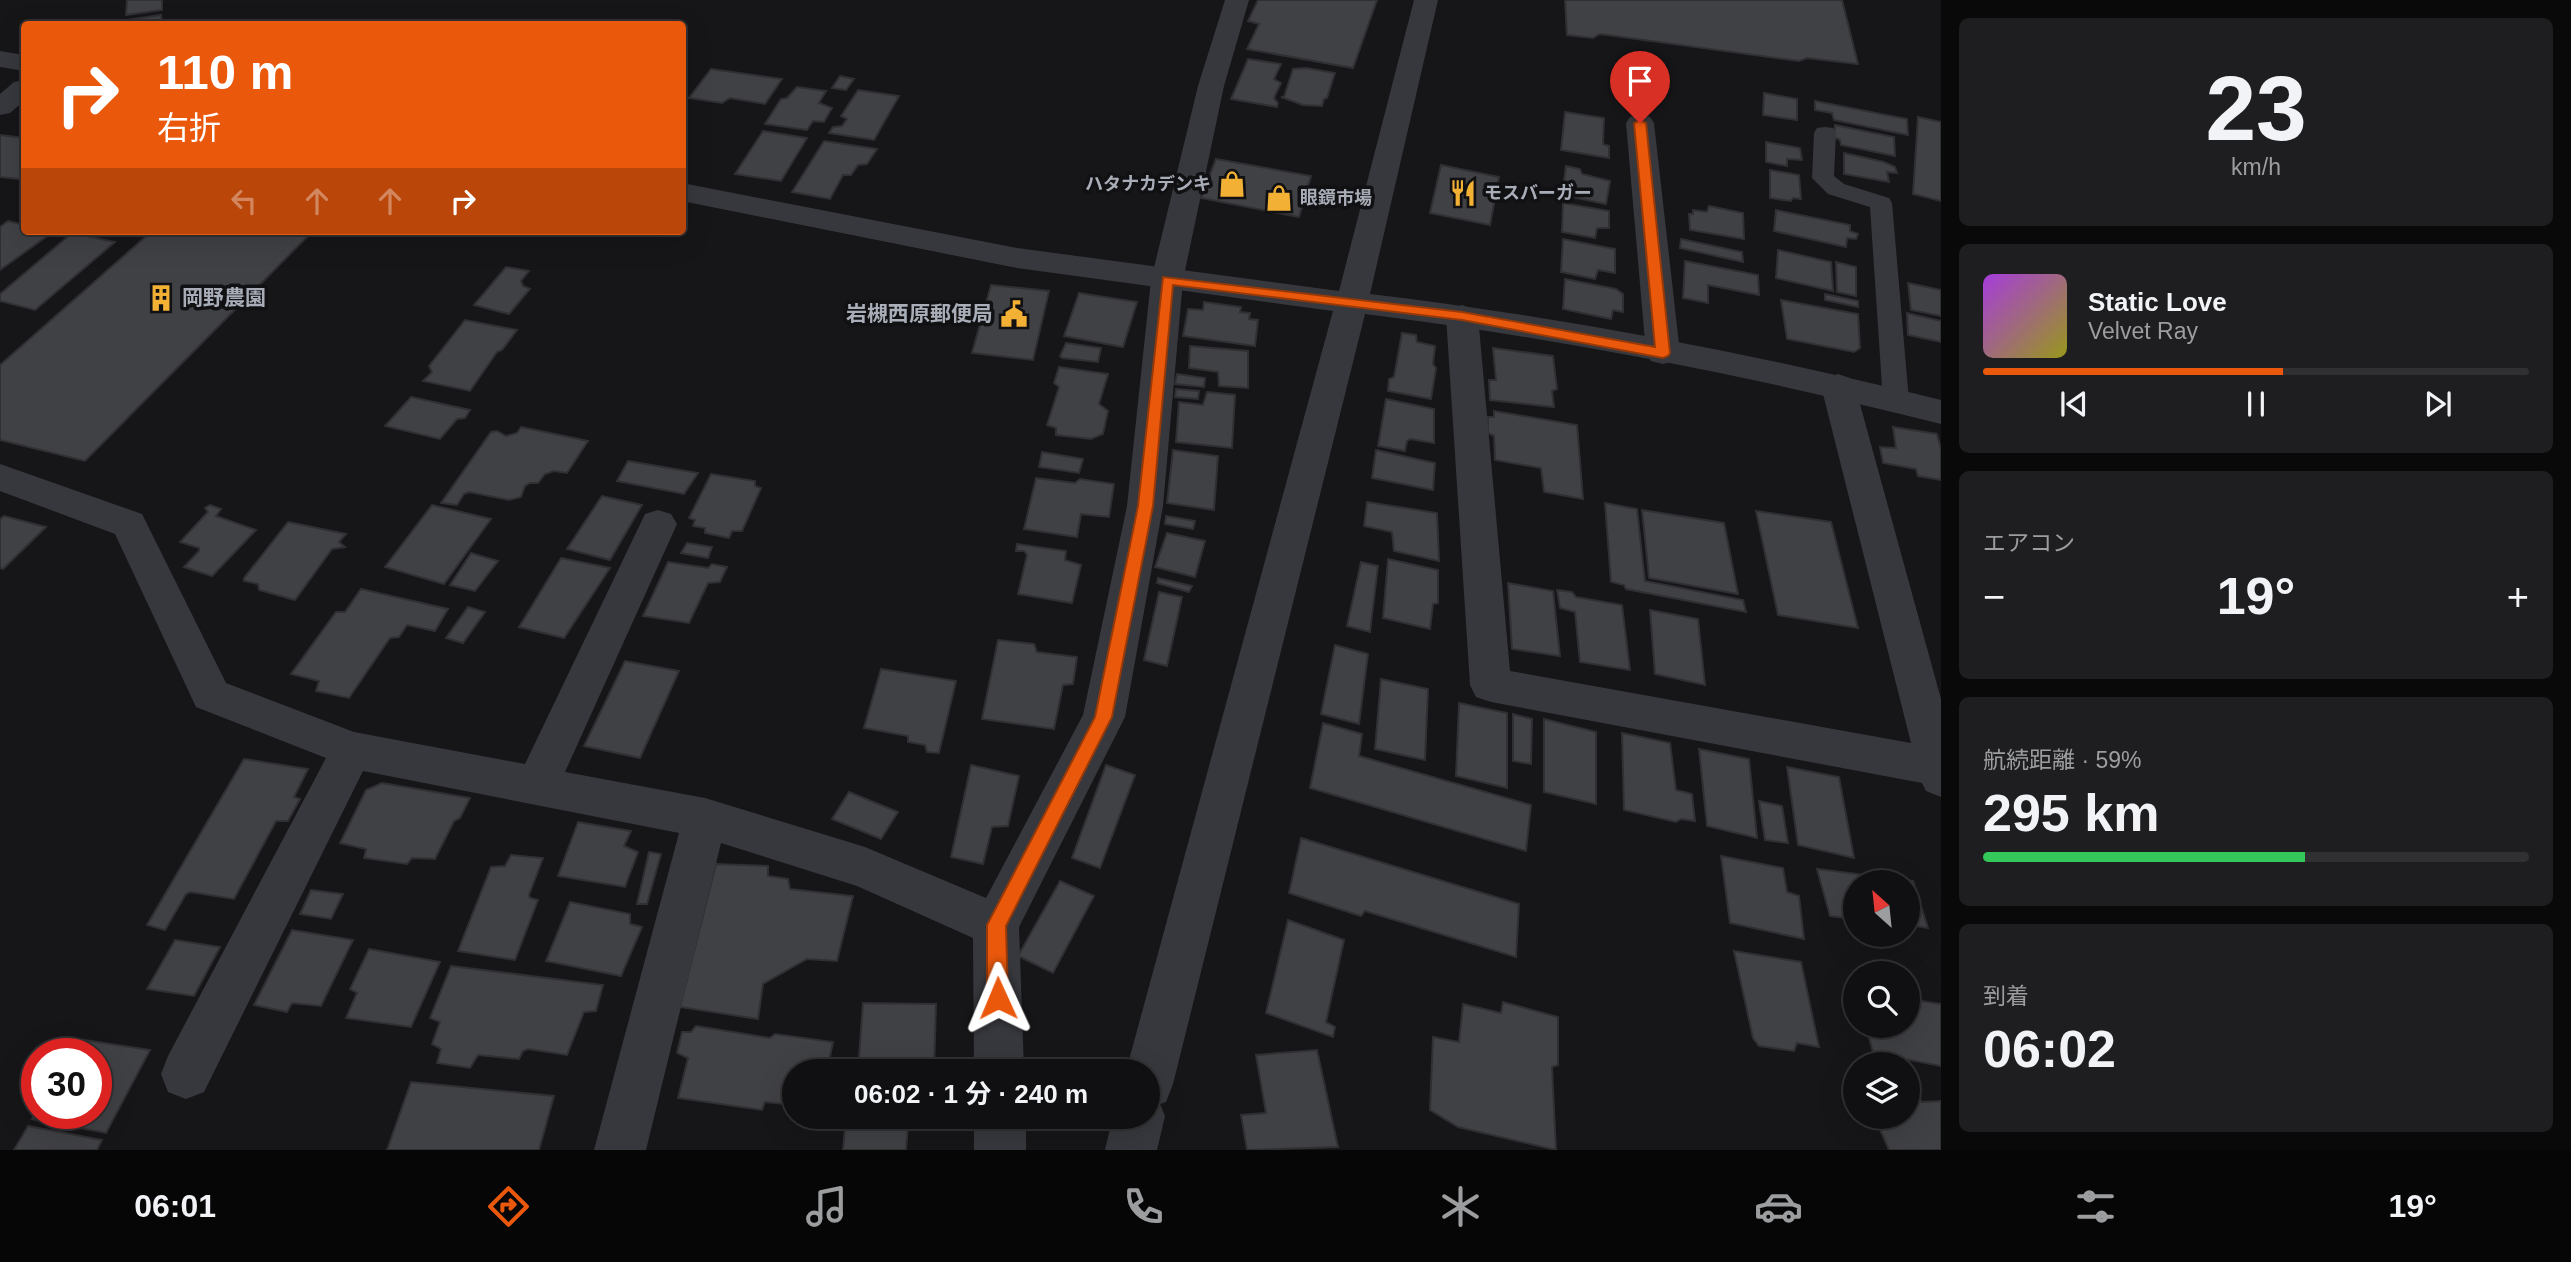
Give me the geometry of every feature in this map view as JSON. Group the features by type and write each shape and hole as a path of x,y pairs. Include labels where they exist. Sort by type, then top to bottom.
{"street":[{"path":"999,1059 996,925 1104,717 1145,506 1167,280 1211,86 1237,0"},
{"path":"1155,1059 1352,301 1426,0"},
{"path":"0,59 21,62"},
{"path":"0,107 21,90"},
{"path":"1640,123 1663,353"},
{"path":"686,193 1017,257 1167,280 1462,316 1838,386 1941,412"},
{"path":"1462,316 1491,685 1939,772 1838,386"},
{"path":"0,477 129,524 211,695 352,750 705,818 865,868 996,925"},
{"path":"537,786 658,524"},
{"path":"186,1074 352,750"},
{"path":"620,1150 705,818"},
{"path":"1000,1129 1000,1150"},
{"path":"1131,1150 1136,1129"}],"lane":[{"path":"1825,134 1823,178 1836,189 1881,202 1896,401"}],"building":[{"path":"127,0 162,0 162,10 126,15"},
{"path":"1258,0 1377,0 1353,68 1247,49 1259,24 1248,21"},
{"path":"1565,0 1842,0 1858,64 1807,58 1799,61 1600,34 1593,38 1567,35"},
{"path":"161,15 162,21 120,21"},
{"path":"1248,59 1281,64 1274,79 1281,83 1274,98 1278,103 1277,107 1231,99"},
{"path":"1306,68 1335,73 1322,106 1303,105 1281,97 1284,97 1293,69"},
{"path":"711,69 782,79 765,104 730,98 722,103 689,98"},
{"path":"840,76 854,79 846,90 832,88"},
{"path":"797,87 826,91 819,103 832,108 824,122 813,121 807,130 765,124 781,99 787,98"},
{"path":"858,90 899,96 874,140 829,133 833,127 842,126 847,119 841,116"},
{"path":"1764,93 1797,99 1797,120 1763,115"},
{"path":"1815,101 1907,119 1908,135 1834,120 1832,113 1815,110"},
{"path":"1565,112 1604,118 1603,144 1609,146 1609,158 1561,150"},
{"path":"1918,117 1941,122 1941,201 1913,194"},
{"path":"1835,125 1894,137 1895,156 1841,145 1840,140 1834,137"},
{"path":"763,131 807,138 781,181 735,174"},
{"path":"0,135 21,138 21,177 0,177"},
{"path":"824,141 877,149 867,164 858,165 851,175 843,175 830,199 792,192"},
{"path":"1766,142 1800,148 1802,160 1787,159 1787,166 1766,162"},
{"path":"1844,153 1884,162 1895,167 1897,173 1887,172 1889,182 1844,174"},
{"path":"1216,159 1311,176 1299,217 1201,198"},
{"path":"1441,165 1499,177 1490,225 1430,213"},
{"path":"1566,166 1580,169 1582,174 1610,181 1606,204 1562,195"},
{"path":"1770,170 1799,175 1801,199 1793,198 1791,201 1770,198"},
{"path":"1563,203 1609,211 1609,228 1597,228 1595,238 1562,232"},
{"path":"1709,206 1743,213 1744,239 1690,230 1689,214 1693,214 1693,210 1707,212"},
{"path":"1776,210 1850,225 1850,231 1858,234 1856,239 1847,238 1846,247 1774,231"},
{"path":"8,221 21,224 21,235 49,235 0,270 0,227"},
{"path":"70,235 115,242 35,310 0,301 0,294"},
{"name":"岡野農園","path":"147,235 309,235 85,461 0,440 0,365"},
{"path":"1563,239 1615,249 1615,273 1598,270 1595,279 1561,272"},
{"path":"1681,239 1742,252 1743,262 1680,248"},
{"path":"1778,250 1831,262 1833,291 1776,278"},
{"path":"1685,261 1758,275 1759,295 1708,285 1708,303 1683,298"},
{"path":"1836,262 1856,267 1856,296 1837,292"},
{"path":"506,267 529,271 521,281 523,286 530,289 509,314 474,305"},
{"path":"1565,279 1616,289 1623,294 1623,312 1613,310 1611,319 1563,309"},
{"path":"1908,283 1941,290 1941,316 1911,310"},
{"path":"991,285 1049,291 1033,360 972,353"},
{"path":"1079,293 1137,302 1123,347 1064,336"},
{"path":"1825,294 1858,301 1858,307 1825,300"},
{"path":"1781,300 1858,314 1860,348 1854,352 1787,339"},
{"path":"1204,302 1241,307 1240,312 1250,313 1249,319 1258,320 1255,346 1183,336 1188,309 1203,310"},
{"path":"1907,313 1941,321 1941,342 1908,335"},
{"path":"465,320 517,330 502,350 497,352 470,391 423,381 432,372 429,366"},
{"path":"1402,333 1416,335 1417,342 1435,346 1433,364 1436,368 1431,399 1388,391 1389,379 1394,377"},
{"path":"1066,343 1101,348 1098,362 1062,358 1060,356"},
{"path":"1190,346 1248,351 1248,388 1219,386 1218,372 1189,368"},
{"path":"1493,348 1553,356 1557,389 1552,391 1554,407 1490,400 1489,380 1496,380"},
{"path":"1059,367 1108,374 1099,404 1108,411 1103,434 1091,439 1056,435 1056,428 1047,425 1059,387 1054,383"},
{"path":"1177,374 1205,378 1204,387 1175,384"},
{"path":"1176,389 1199,391 1198,399 1175,397"},
{"path":"1207,392 1235,395 1232,448 1176,442 1179,402 1203,405"},
{"path":"411,397 470,410 465,418 457,419 440,439 385,426"},
{"path":"1386,399 1434,409 1434,443 1410,439 1405,451 1378,446"},
{"path":"1494,411 1577,425 1583,499 1544,492 1541,468 1495,460 1494,436 1488,433 1488,417 1494,417"},
{"path":"521,427 588,441 567,473 554,471 545,474 538,483 525,486 521,497 509,500 469,492 464,494 457,505 441,503 491,432 497,431 506,436 517,433"},
{"path":"1893,427 1937,434 1941,449 1941,480 1918,476 1916,469 1883,463 1880,447 1896,448"},
{"path":"1173,450 1218,456 1214,510 1167,503"},
{"path":"1376,450 1435,463 1433,490 1372,478"},
{"path":"1042,452 1083,459 1079,473 1039,467"},
{"path":"628,461 698,473 684,494 617,481"},
{"path":"711,474 755,481 755,486 761,488 742,531 732,531 729,538 705,533 705,528 693,526 695,520 689,518"},
{"path":"1036,478 1075,483 1080,479 1114,484 1109,517 1081,514 1077,537 1024,529"},
{"path":"602,496 642,505 610,560 567,549"},
{"path":"1367,502 1437,513 1439,561 1394,551 1392,532 1364,526"},
{"path":"1605,503 1637,509 1645,581 1743,600 1746,612 1626,589 1624,585 1611,582"},
{"path":"210,505 221,509 216,516 256,530 212,576 184,567 199,548 180,542 208,512 205,508"},
{"path":"432,505 491,519 444,584 385,567"},
{"path":"1642,510 1724,523 1738,594 1649,578"},
{"path":"1756,511 1831,522 1858,628 1778,615"},
{"path":"4,516 46,527 3,569 0,568 0,519"},
{"path":"1166,516 1195,521 1193,529 1165,524"},
{"path":"288,522 346,534 339,542 345,547 332,549 295,600 259,590 258,584 244,581"},
{"path":"1167,533 1205,541 1195,577 1155,567"},
{"path":"687,543 712,547 708,558 681,553"},
{"path":"1017,544 1066,551 1065,560 1081,565 1072,603 1018,594 1027,555 1024,551 1016,551"},
{"path":"471,553 498,561 475,591 450,585"},
{"path":"561,558 610,568 564,638 519,627"},
{"path":"1388,559 1438,570 1438,603 1433,604 1430,629 1383,618"},
{"path":"668,562 708,568 712,564 727,567 720,582 708,583 689,623 643,616"},
{"path":"1361,562 1378,566 1370,632 1347,626"},
{"path":"1158,578 1192,586 1189,592 1157,583"},
{"path":"1508,583 1553,591 1560,656 1512,649"},
{"path":"361,589 448,609 435,631 407,625 399,637 390,638 349,698 316,691 319,681 291,674 336,612 345,612"},
{"path":"1557,590 1572,592 1576,597 1622,605 1630,670 1580,662 1575,612 1560,608"},
{"path":"1159,592 1182,597 1167,666 1144,660"},
{"path":"468,607 485,612 463,643 446,638"},
{"path":"1650,610 1698,619 1705,685 1655,674"},
{"path":"998,640 1034,644 1037,652 1077,657 1073,684 1063,685 1054,729 982,719"},
{"path":"1335,645 1368,654 1359,724 1321,714"},
{"path":"625,661 679,671 640,758 584,746"},
{"path":"881,669 956,681 939,753 927,752 925,745 908,742 908,736 864,728"},
{"path":"1381,679 1428,689 1425,760 1375,749"},
{"path":"1459,703 1507,713 1507,788 1456,776"},
{"path":"1513,714 1532,719 1531,764 1513,761"},
{"path":"1544,719 1596,732 1596,804 1544,792"},
{"path":"1323,723 1362,734 1359,756 1531,805 1526,851 1310,788"},
{"path":"1622,733 1670,743 1676,790 1692,794 1695,821 1681,819 1676,822 1624,810"},
{"path":"1699,749 1749,759 1757,838 1707,826"},
{"path":"244,759 308,769 294,797 300,799 288,821 276,821 234,899 190,892 186,894 165,930 147,925"},
{"path":"971,765 1019,776 1008,826 992,827 983,864 951,857"},
{"path":"1106,765 1135,775 1100,868 1072,858"},
{"path":"1787,767 1839,777 1854,858 1798,845"},
{"path":"382,783 470,798 460,818 454,821 435,859 412,858 407,864 364,858 366,849 340,843 366,790"},
{"path":"849,792 898,812 881,839 832,819"},
{"path":"1759,801 1782,806 1788,843 1765,840"},
{"path":"578,822 631,831 624,846 638,852 625,887 558,876"},
{"path":"1301,838 1519,904 1516,957 1365,911 1361,916 1289,893"},
{"path":"649,852 661,854 647,904 637,904"},
{"path":"511,855 543,858 529,895 530,898 538,900 515,960 458,951 491,867 505,866"},
{"path":"1721,856 1783,868 1787,892 1799,896 1804,939 1730,923"},
{"path":"716,864 768,866 768,876 788,879 790,889 853,896 837,961 807,959 763,984 758,1019 680,1007"},
{"path":"1817,869 1843,872 1843,918 1830,916"},
{"path":"1060,881 1094,896 1053,973 1018,956"},
{"path":"311,890 343,894 331,919 300,914"},
{"path":"570,902 630,914 630,924 642,927 621,976 546,961"},
{"path":"1920,903 1928,928 1920,927"},
{"path":"1288,920 1344,940 1326,1022 1335,1027 1333,1037 1266,1013"},
{"path":"292,930 353,940 321,1006 292,1003 287,1012 254,1005"},
{"path":"175,940 220,947 194,996 147,989"},
{"path":"369,949 440,962 411,1027 346,1018 357,993 350,989"},
{"path":"1734,951 1801,962 1819,1047 1797,1043 1794,1051 1759,1046 1753,1038"},
{"path":"451,966 603,985 596,1011 584,1012 567,1055 528,1049 523,1051 519,1059 478,1055 470,1068 437,1063 441,1049 432,1044 440,1022 430,1018"},
{"path":"1920,1001 1941,1004 1941,1066 1920,1062 1920,1052 1873,1052 1869,1038 1920,1038"},
{"path":"1503,1002 1558,1017 1558,1065 1552,1067 1556,1150 1458,1127 1430,1110 1433,1037 1459,1042 1463,1004 1501,1013"},
{"path":"863,1003 936,1004 934,1059 859,1059"},
{"path":"696,1026 770,1038 775,1034 833,1042 829,1059 782,1059 782,1104 765,1102 762,1110 678,1098 688,1058 677,1053 682,1032 691,1032"},
{"path":"112,1044 150,1050 112,1122"},
{"path":"1317,1050 1338,1147 1247,1150 1241,1115 1266,1113 1256,1055"},
{"path":"411,1082 554,1096 539,1150 387,1150"},
{"path":"1920,1099 1922,1102 1941,1101 1941,1150 1889,1150 1880,1129 1920,1129"},
{"path":"26,1129 44,1129 102,1140 97,1150 14,1150"},
{"path":"85,1129 108,1129 106,1133"},
{"path":"845,1129 908,1129 906,1150 843,1150"}],"place":[{"name":"ハタナカデンキ","path":"1232,184"},
{"name":"モスバーガー","path":"1463,193"},
{"name":"眼鏡市場","path":"1279,198"},
{"name":"岡野農園","path":"161,298"},
{"name":"岩槻西原郵便局","path":"1014,314"}],"route":[{"path":"998,998 996,925 1104,717 1145,506 1167,280 1462,316 1663,353 1640,123"}]}
